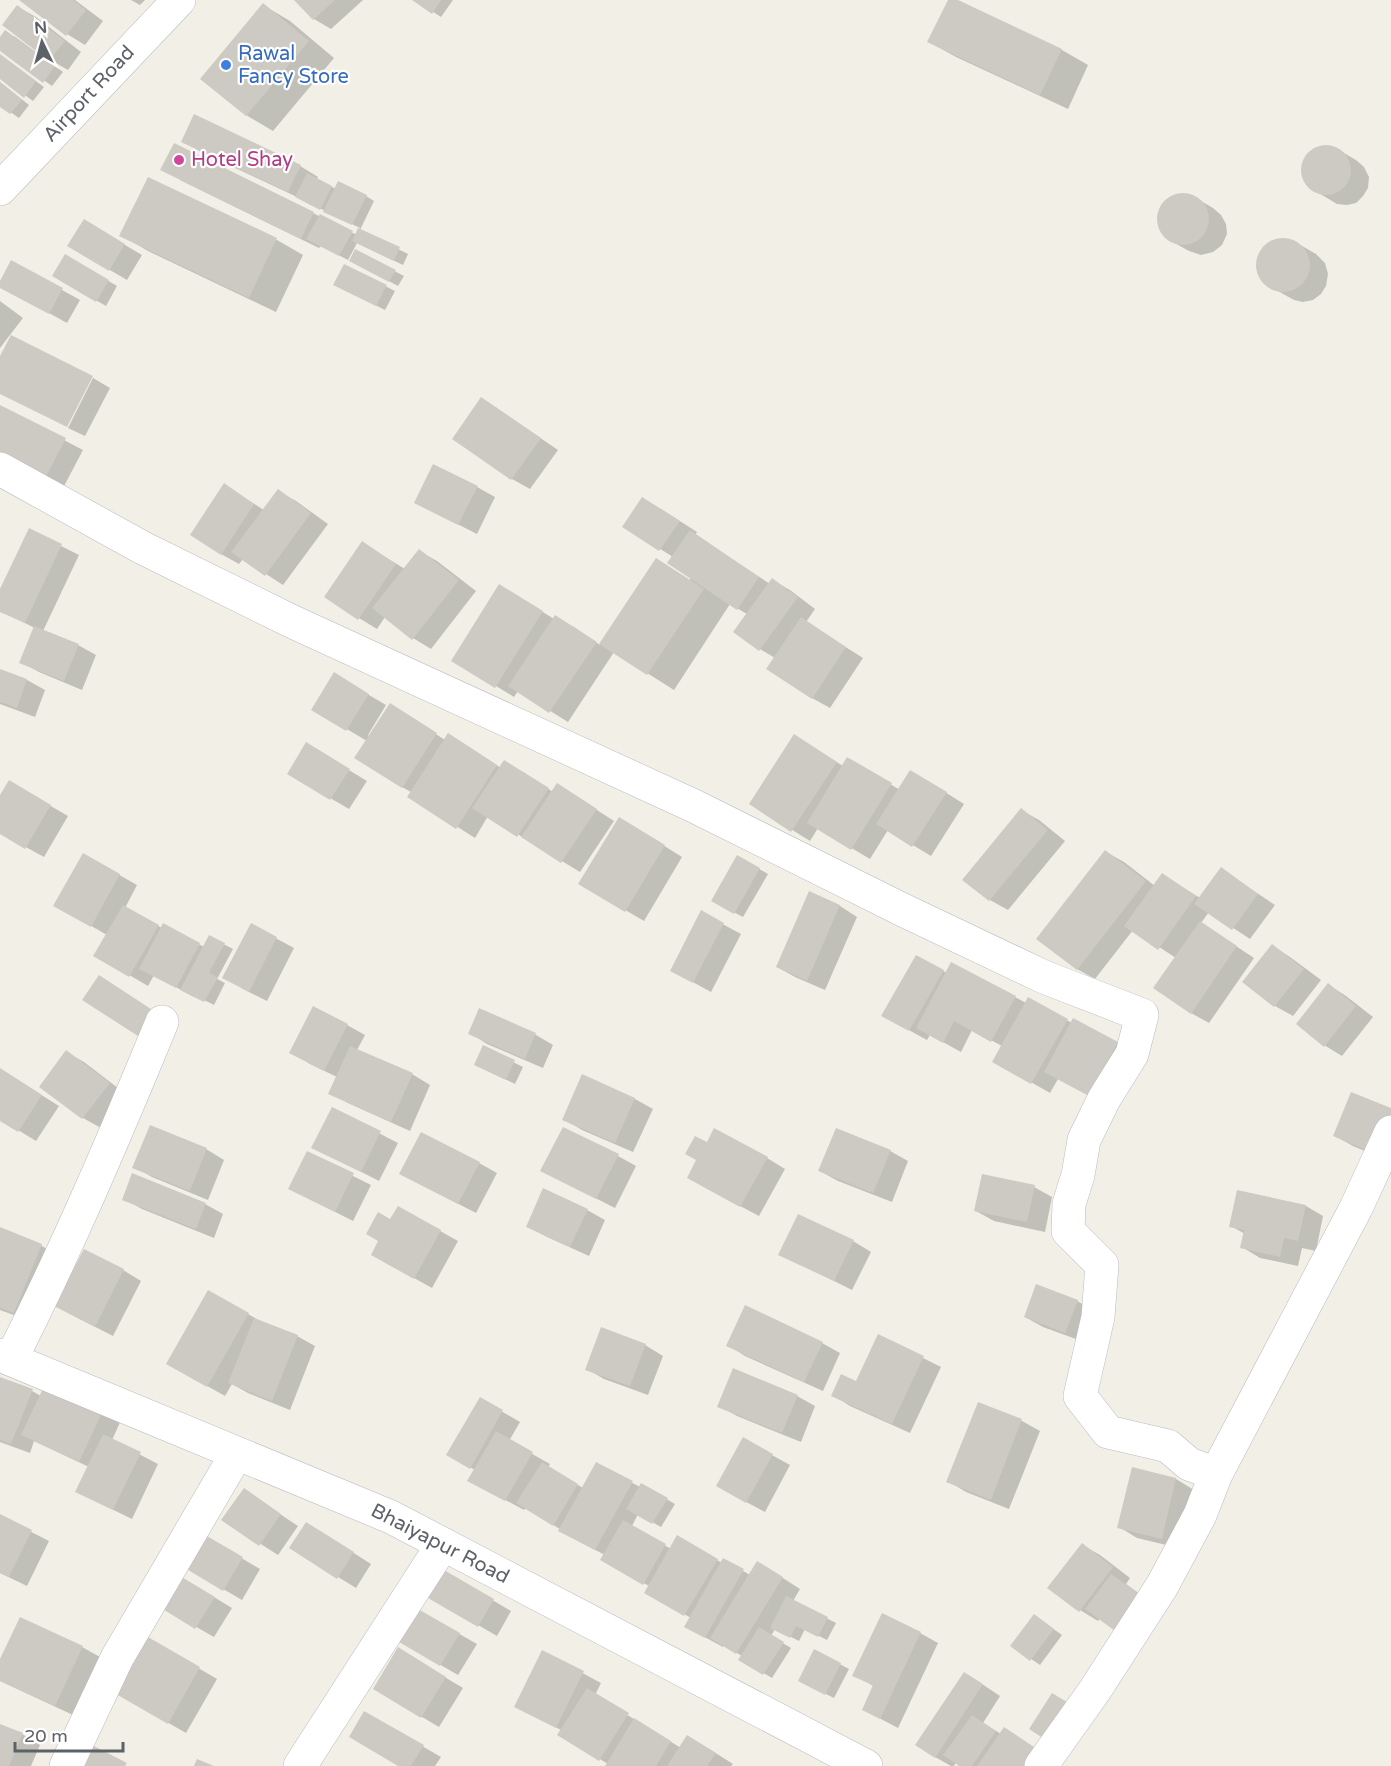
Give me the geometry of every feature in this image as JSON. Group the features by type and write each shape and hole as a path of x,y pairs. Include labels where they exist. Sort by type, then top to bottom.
{"street":[{"name":"Airport Road","path":"0,189 178,0"},
{"path":"0,469 143,548 291,621 694,806 1044,977 1142,1015 1132,1054 1104,1099 1084,1140 1078,1175 1069,1204 1068,1231 1102,1265 1098,1317 1080,1396 1108,1432 1168,1446 1189,1464 1216,1474"},
{"path":"6,1357 43,1298 120,1124 162,1022"},
{"path":"1041,1766 1095,1690 1162,1586 1200,1515 1216,1474 1351,1219 1391,1132"},
{"name":"Bhaiyapur Road","path":"6,1357 391,1517 866,1766"},
{"path":"66,1766 117,1658 237,1453"},
{"path":"300,1766 443,1544"}],"building":[{"path":"19,0 73,0 86,10 66,36"},
{"path":"294,0 335,0 313,20"},
{"path":"412,0 441,0 432,14"},
{"path":"948,0 958,0 1062,49 1040,95 927,42"},
{"path":"263,3 309,41 246,116 200,79"},
{"path":"17,5 65,41 49,61 2,25"},
{"path":"5,30 55,66 43,83 0,51 0,37"},
{"path":"0,54 36,81 24,98 0,79"},
{"path":"0,82 22,100 10,114 0,107"},
{"path":"194,114 301,165 288,192 181,142"},
{"path":"174,143 314,212 301,239 160,170"},
{"path":"1321,145 1331,145 1344,152 1351,165 1351,175 1344,188 1331,195 1321,195 1312,191 1305,184 1301,175 1301,165 1305,156 1312,149"},
{"path":"307,173 332,186 320,210 295,197"},
{"path":"148,177 277,238 249,298 119,236"},
{"path":"338,181 367,195 352,225 323,212"},
{"path":"1183,193 1193,195 1201,201 1207,209 1209,219 1207,229 1201,237 1193,243 1183,245 1173,243 1165,237 1159,229 1157,219 1159,209 1165,201 1173,195"},
{"path":"320,214 353,231 339,256 306,239"},
{"path":"84,219 125,244 109,271 67,246"},
{"path":"358,228 400,247 394,261 352,241"},
{"path":"1278,238 1288,238 1298,242 1306,250 1310,265 1306,280 1298,288 1288,292 1278,292 1268,288 1260,280 1256,270 1256,260 1260,250 1268,242"},
{"path":"355,249 396,270 389,282 349,261"},
{"path":"65,254 109,280 96,302 52,276"},
{"path":"11,260 63,288 49,314 0,288 0,281"},
{"path":"344,264 387,285 376,306 333,285"},
{"path":"11,335 93,376 67,427 0,394 0,356"},
{"path":"481,397 541,438 511,480 452,439"},
{"path":"0,405 66,438 45,479 0,457"},
{"path":"433,464 478,486 458,525 414,503"},
{"path":"224,483 254,504 221,555 190,535"},
{"path":"278,489 311,513 265,576 231,552"},
{"path":"642,497 680,521 659,551 622,527"},
{"path":"29,528 62,544 25,623 0,612 0,589"},
{"path":"690,530 759,577 737,610 667,563"},
{"path":"362,541 396,564 358,620 324,597"},
{"path":"419,549 459,580 412,640 372,608"},
{"path":"656,558 704,589 647,675 599,644"},
{"path":"772,578 798,597 759,651 733,632"},
{"path":"499,584 543,611 495,688 451,661"},
{"path":"555,615 597,642 549,713 508,686"},
{"path":"801,617 846,647 812,699 766,669"},
{"path":"34,626 79,644 64,681 19,663"},
{"path":"0,669 27,679 17,708 0,702"},
{"path":"334,672 369,694 346,731 311,710"},
{"path":"390,703 437,733 402,788 354,758"},
{"path":"448,733 497,765 456,829 407,797"},
{"path":"794,734 837,762 791,832 749,804"},
{"path":"306,742 350,769 330,800 287,774"},
{"path":"847,757 892,783 851,850 807,823"},
{"path":"504,760 549,788 517,837 472,808"},
{"path":"910,770 947,792 912,847 876,824"},
{"path":"9,780 51,805 25,849 0,834 0,795"},
{"path":"557,783 597,809 561,863 521,837"},
{"path":"1021,808 1048,830 989,901 962,880"},
{"path":"619,817 665,845 625,912 578,884"},
{"path":"1105,850 1146,881 1077,970 1036,939"},
{"path":"83,853 120,874 91,927 53,906"},
{"path":"737,855 760,868 734,914 711,901"},
{"path":"1221,867 1258,894 1232,930 1194,904"},
{"path":"1162,873 1196,896 1158,950 1124,926"},
{"path":"809,891 840,905 807,981 776,967"},
{"path":"123,905 159,925 129,977 93,956"},
{"path":"701,910 724,923 693,983 670,971"},
{"path":"1200,921 1237,946 1191,1014 1153,988"},
{"path":"163,923 200,943 176,988 139,969"},
{"path":"251,923 277,937 249,992 222,978"},
{"path":"209,935 225,943 209,973 218,977 204,1002 180,990"},
{"path":"1272,944 1304,969 1274,1007 1242,982"},
{"path":"916,955 944,970 909,1031 881,1016"},
{"path":"951,962 1016,996 991,1042 954,1021 943,1043 916,1028"},
{"path":"99,975 154,1011 138,1036 82,1000"},
{"path":"1328,983 1356,1006 1324,1047 1296,1024"},
{"path":"1028,997 1068,1019 1031,1084 992,1062"},
{"path":"313,1006 348,1024 324,1071 289,1053"},
{"path":"479,1008 536,1033 525,1059 468,1034"},
{"path":"1073,1018 1118,1042 1089,1096 1044,1072"},
{"path":"483,1045 515,1060 506,1080 474,1065"},
{"path":"350,1046 413,1073 391,1122 328,1094"},
{"path":"66,1050 110,1083 82,1119 39,1087"},
{"path":"0,1068 42,1095 18,1132 0,1121"},
{"path":"582,1074 635,1098 615,1143 562,1120"},
{"path":"1351,1092 1391,1108 1391,1115 1375,1154 1333,1136"},
{"path":"332,1107 381,1131 361,1172 311,1148"},
{"path":"150,1125 207,1148 190,1191 132,1168"},
{"path":"563,1127 619,1154 596,1199 540,1171"},
{"path":"714,1128 768,1157 740,1207 687,1178 696,1160 685,1154 695,1136 707,1142"},
{"path":"836,1128 891,1150 873,1193 818,1171"},
{"path":"421,1132 480,1162 458,1204 399,1174"},
{"path":"307,1151 354,1173 335,1212 288,1189"},
{"path":"132,1173 206,1203 196,1229 122,1200"},
{"path":"982,1174 1035,1185 1027,1222 974,1211"},
{"path":"543,1188 588,1209 570,1247 526,1227"},
{"path":"1237,1190 1306,1205 1298,1241 1284,1238 1280,1257 1240,1248 1244,1230 1229,1227"},
{"path":"398,1206 441,1230 414,1279 371,1255 378,1241 366,1234 378,1212 390,1219"},
{"path":"798,1214 854,1240 834,1281 778,1255"},
{"path":"0,1227 42,1244 14,1313 0,1308"},
{"path":"84,1249 124,1269 95,1327 54,1306"},
{"path":"1036,1284 1078,1300 1065,1333 1024,1317"},
{"path":"208,1290 249,1313 207,1387 166,1364"},
{"path":"745,1305 823,1342 804,1382 726,1346"},
{"path":"254,1318 298,1335 272,1401 228,1383"},
{"path":"601,1327 646,1344 630,1386 585,1370"},
{"path":"878,1334 924,1356 892,1424 831,1396 841,1374 856,1381"},
{"path":"733,1368 798,1395 782,1433 717,1407"},
{"path":"0,1377 33,1389 11,1444 0,1440"},
{"path":"47,1380 105,1406 79,1462 21,1435"},
{"path":"480,1397 503,1410 470,1469 446,1455"},
{"path":"978,1402 1022,1419 991,1500 946,1482"},
{"path":"496,1431 533,1452 505,1501 467,1481"},
{"path":"103,1434 141,1452 113,1510 75,1492"},
{"path":"743,1437 773,1454 746,1503 716,1486"},
{"path":"542,1462 578,1484 553,1526 516,1503"},
{"path":"596,1462 633,1481 595,1550 558,1531"},
{"path":"1132,1467 1176,1478 1162,1539 1117,1528"},
{"path":"641,1483 668,1498 652,1524 626,1509"},
{"path":"244,1488 281,1514 259,1546 221,1520"},
{"path":"0,1514 32,1530 9,1577 0,1573"},
{"path":"623,1520 666,1544 643,1585 600,1560"},
{"path":"306,1522 354,1552 337,1579 289,1548"},
{"path":"200,1532 243,1557 223,1591 180,1565"},
{"path":"677,1535 718,1559 684,1616 644,1593"},
{"path":"1082,1543 1113,1567 1079,1612 1047,1588"},
{"path":"723,1558 744,1569 705,1638 684,1627"},
{"path":"757,1561 783,1577 736,1654 710,1638"},
{"path":"444,1570 494,1599 478,1627 428,1598"},
{"path":"1111,1574 1148,1600 1122,1636 1085,1609"},
{"path":"180,1576 215,1597 195,1629 161,1608"},
{"path":"786,1596 828,1617 818,1637 796,1626 790,1638 770,1628"},
{"path":"418,1609 460,1633 440,1666 399,1642"},
{"path":"882,1613 921,1632 880,1719 862,1710 873,1685 852,1676"},
{"path":"1034,1614 1054,1629 1030,1661 1010,1646"},
{"path":"20,1617 83,1646 55,1706 0,1681 0,1659"},
{"path":"759,1627 784,1642 763,1675 738,1660"},
{"path":"148,1637 200,1667 168,1724 116,1694"},
{"path":"398,1647 446,1677 421,1718 373,1689"},
{"path":"814,1649 841,1663 825,1695 798,1681"},
{"path":"542,1650 584,1671 556,1728 514,1707"},
{"path":"964,1672 983,1684 935,1758 915,1745"},
{"path":"587,1688 629,1713 599,1761 557,1735"},
{"path":"1052,1693 1075,1707 1052,1744 1029,1729"},
{"path":"364,1711 424,1745 411,1766 398,1766 349,1737"},
{"path":"972,1715 996,1731 972,1766 959,1766 943,1755"},
{"path":"634,1718 671,1741 656,1766 605,1766"},
{"path":"0,1724 23,1733 9,1766 0,1766"},
{"path":"1004,1727 1040,1751 1030,1766 977,1766"},
{"path":"687,1735 716,1753 707,1766 667,1766"},
{"path":"92,1745 127,1763 125,1766 81,1766"},
{"path":"197,1759 214,1766 194,1766"}],"place":[{"name":"Rawal Fancy Store","path":"226,65"},
{"name":"Hotel Shay","path":"179,160"}]}
